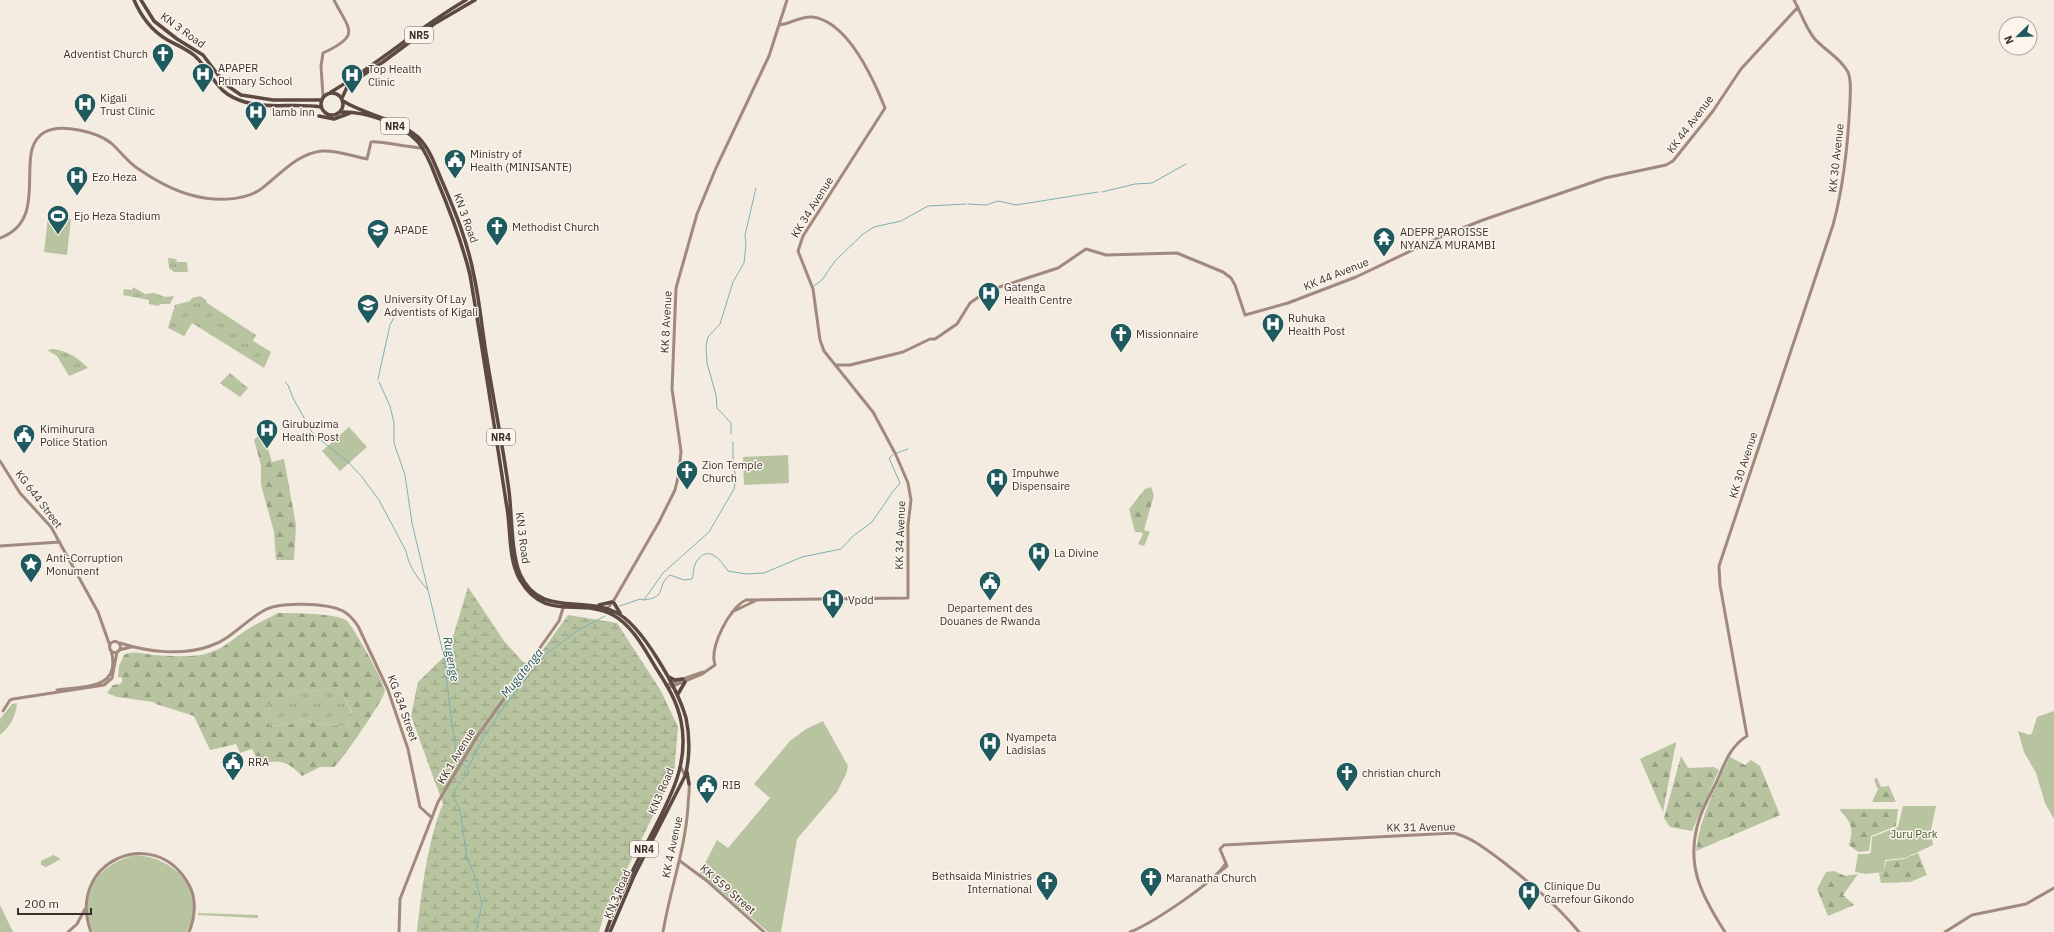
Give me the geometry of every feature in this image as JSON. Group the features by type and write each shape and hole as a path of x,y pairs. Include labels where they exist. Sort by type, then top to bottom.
{"highway":[{"name":"KN 3 Road","path":"134,0 151,28 193,55 218,87 230,96 247,103 303,102"},
{"name":"KN 3 Road","path":"141,0 154,21 177,39 203,55 219,77 233,91 250,98 303,102"},
{"name":"NR5","path":"331,92 431,21 466,0"},
{"name":"NR5","path":"342,100 345,88 353,81 383,62 434,24 475,0"},
{"path":"303,102 322,98 331,92 335,93 342,100 360,112"},
{"path":"320,107 322,98"},
{"path":"340,112 342,100"},
{"path":"303,102 320,107 324,113 330,116 340,112 360,112"},
{"name":"KN 3 Road","path":"360,112 397,123 418,137 436,166 461,230 474,274 501,439 518,568 522,579 533,591 550,601 563,606 609,611 630,629 647,654"},
{"name":"KN 3 Road","path":"360,112 396,126 406,132 424,148"},
{"path":"319,116 334,120 345,114 360,112"},
{"path":"598,606 613,602 622,615"},
{"name":"KN 3 Road","path":"563,606 598,606 622,615 634,626 645,640 673,685 687,725 687,771 683,782 634,876 610,932"},
{"name":"KN3 Road","path":"606,932 632,872 673,791 681,767 683,740 681,720 667,687 647,654"},
{"path":"667,676 675,680 684,680 678,696"},
{"path":"683,782 689,783 687,771"}],"main road":[{"path":"322,98 321,66 323,53 343,44 349,33 348,24 334,0"},
{"name":"KK 8 Avenue","path":"609,611 659,522 675,490 679,473 681,451 672,389 676,288 697,214 716,168 766,63 787,0"},
{"path":"1794,0 1798,7"},
{"name":"KK 44 Avenue","path":"840,370 850,365 904,352 930,339 935,339 952,328 960,319 970,303 987,291 1058,268 1086,249 1106,255 1177,253 1224,272 1231,278 1235,285 1245,315 1288,304 1356,277 1440,237 1477,222 1608,177 1666,165 1673,161 1704,122 1741,69 1798,7"},
{"name":"KK 30 Avenue","path":"1725,932 1701,892 1694,868 1694,852 1700,817 1734,745 1746,736 1721,589 1719,566 1841,198 1849,127 1851,86 1848,72 1839,60 1814,37 1798,7"},
{"name":"KK 34 Avenue","path":"684,680 715,665 714,660 717,644 732,612 742,602 759,599 908,598 908,525 911,500 908,483 896,455 873,412 836,365 829,359 821,345 813,289 799,254 798,247 803,236 885,108 872,77 861,58 845,38 827,21 808,17 779,25"},
{"path":"0,238 15,230 22,222 29,195 32,149 38,136 51,129 63,128 82,130 108,141 136,168 172,188 205,198 234,198 254,193 298,159 315,153 329,151 367,159 370,144 373,140 412,148 424,148"},
{"path":"412,148 419,143"},
{"name":"KK 44 Avenue","path":"836,365 850,365"},
{"name":"KG 644 Street","path":"0,461 20,492 49,523 98,612 107,633 111,650 112,664 108,681"},
{"path":"0,546 60,542"},
{"name":"KG 634 Street","path":"131,647 182,651 205,648 225,640 263,610 281,604 342,610 352,618 358,626 388,690 408,749 420,807 430,818"},
{"name":"KK 1 Avenue","path":"399,932 400,899 417,859 430,818 438,802 476,738 559,621 563,606"},
{"name":"KG 644 Street","path":"107,633 120,643"},
{"path":"110,646 116,641"},
{"path":"3,711 10,700 13,699 100,687 108,681 120,643 131,647"},
{"path":"111,650 118,651 131,647"},
{"path":"667,687 684,680"},
{"path":"57,690 98,685 108,681"},
{"name":"KK 4 Avenue","path":"663,932 672,888 680,861 688,815 689,783 681,767"},
{"name":"KK 31 Avenue","path":"1130,932 1150,923 1168,911 1218,873 1226,863 1221,852 1227,845 1445,833 1459,835 1472,840 1528,881 1559,908 1579,932"},
{"path":"68,932 77,924 85,909 92,882 108,865 129,855 142,854 155,856 175,867 192,890 194,916 189,932"},
{"name":"KK 559 Street","path":"680,861 707,881 764,932"},
{"path":"1945,932 1972,915 2026,904 2054,888"},
{"path":"85,909 91,932"}],"green space":[{"name":"Ejo Heza Stadium","path":"48,217 71,219 67,255 44,252"},
{"path":"168,258 176,259 177,262 187,262 188,272 174,272 169,268"},
{"path":"133,287 145,294 154,293 165,297 174,296 170,304 160,304 159,306 149,304 149,300 123,295 124,289 132,290"},
{"path":"200,296 206,300 207,303 256,335 253,341 271,352 264,368 192,323 184,336 168,328 175,305 190,301 192,298"},
{"path":"53,349 63,351 80,361 88,368 69,376 57,356 47,350"},
{"path":"230,373 248,388 240,397 220,383"},
{"path":"269,425 275,431 266,442 272,462 284,459 296,525 294,560 276,560 274,532 261,485 261,465 254,440"},
{"path":"349,427 367,447 340,471 322,451"},
{"path":"788,455 789,483 744,485 743,457"},
{"path":"1151,487 1154,495 1144,530 1150,532 1144,546 1138,544 1143,534 1141,532 1135,532 1129,509 1145,489"},
{"path":"468,587 504,641 524,663 537,658 568,615 617,623 661,691 678,727 674,773 603,918 599,932 417,932 429,849 443,804 411,716 418,682 448,653"},
{"path":"278,613 334,616 347,621 362,644 384,686 385,691 383,697 354,742 334,767 320,767 302,776 296,770 282,762 259,763 252,749 240,753 236,744 210,750 194,716 153,702 117,697 107,693 113,685 120,684 122,682 122,678 118,677 119,666 124,655 135,653 183,656 200,655 224,646 249,628","holes":["336,687 344,696 352,712 347,727 319,724 301,719 292,724 270,726 265,719 263,706 304,689 315,691"]},
{"path":"336,687 344,696 352,713 347,727 319,724 301,719 292,724 270,726 265,719 262,706 304,689 315,691"},
{"path":"17,703 12,721 0,735 0,719 12,704"},
{"path":"2054,711 2054,819 2045,803 2036,773 2024,752 2018,731 2030,735 2037,717"},
{"path":"823,721 848,766 846,774 837,792 797,839 781,932 768,932 700,873 717,840 728,848 770,798 754,784 790,741 806,729"},
{"path":"1676,742 1663,812 1640,759"},
{"path":"1681,756 1688,768 1714,767 1719,770 1692,831 1670,827 1664,818"},
{"path":"1730,757 1745,765 1751,760 1760,766 1780,815 1696,851 1705,814"},
{"path":"1877,778 1881,787 1889,786 1896,802 1872,802 1878,789 1874,779"},
{"name":"Juru Park","path":"1903,806 1936,806 1931,830 1933,845 1905,858 1885,860 1884,872 1866,874 1855,872 1858,854 1868,854 1871,852 1872,837 1898,827"},
{"path":"1839,809 1898,809 1896,826 1871,836 1869,851 1858,852 1849,845 1851,829 1849,821"},
{"path":"1918,853 1927,875 1910,882 1881,883 1879,873 1884,872 1886,861 1904,859"},
{"path":"53,855 61,859 46,867 41,865 41,861"},
{"path":"136,855 151,858 164,863 175,870 184,880 190,891 193,904 192,917 187,932 93,932 89,918 88,905 90,893 94,883 101,873 111,865"},
{"path":"1834,871 1845,876 1858,874 1843,895 1854,905 1828,916 1817,889 1826,872"},
{"path":"0,905 13,932 0,932"},
{"path":"198,913 258,915 258,918 198,915"}],"waterway":[{"path":"1102,192 1135,184 1152,183 1186,164"},
{"path":"731,434 731,423 717,408 716,395 707,363 706,346 708,337 720,324 733,282 744,263 746,245 745,235 756,188"},
{"path":"968,204 986,205 998,201 1016,205 1098,192"},
{"path":"814,286 822,280 835,261 863,234 874,227 901,221 928,206 966,204"},
{"name":"Rugenge","path":"378,379 390,325 398,310"},
{"path":"285,382 288,385 293,398 313,434 348,462 362,477 379,500 406,551 411,567 427,589"},
{"name":"Rugenge","path":"379,382 390,406 394,423 394,443 405,475 412,523 444,657 452,725 457,757 460,762"},
{"path":"620,606 640,599 644,600 663,573 709,532 734,489 736,479 733,462 733,442"},
{"path":"897,453 908,449"},
{"path":"890,495 900,483 889,458 893,455"},
{"path":"644,600 652,599 659,594 663,583 670,575 684,580 692,579 696,563 701,556 706,554 710,554 722,562 728,571 746,574 764,573 802,557 841,549 853,536 872,522 890,496"},
{"name":"Mugatenga","path":"468,768 484,736 506,704 546,654 577,631 605,616"},
{"name":"Rugenge","path":"463,764 469,771 452,794 460,810 467,858 474,874 482,904 476,932"}],"place":[{"name":"Adventist Church","path":"163,74"},
{"name":"APAPER Primary School","path":"203,94"},
{"name":"Top Health Clinic","path":"352,94"},
{"name":"Kigali Trust Clinic","path":"85,124"},
{"name":"lamb inn","path":"256,132"},
{"name":"Ministry of Health (MINISANTE)","path":"455,180"},
{"name":"Ezo Heza","path":"77,196"},
{"name":"Ejo Heza Stadium","path":"58,236"},
{"name":"Methodist Church","path":"497,246"},
{"name":"APADE","path":"378,250"},
{"name":"ADEPR PAROISSE NYANZA MURAMBI","path":"1384,258"},
{"name":"Gatenga Health Centre","path":"989,312"},
{"name":"University Of Lay Adventists of Kigali","path":"368,324"},
{"name":"Ruhuka Health Post","path":"1273,344"},
{"name":"Missionnaire","path":"1121,354"},
{"name":"Girubuzima Health Post","path":"267,450"},
{"name":"Kimihurura Police Station","path":"24,454"},
{"name":"Zion Temple Church","path":"687,490"},
{"name":"Impuhwe Dispensaire","path":"997,498"},
{"name":"La Divine","path":"1039,572"},
{"name":"Anti-Corruption Monument","path":"31,584"},
{"name":"Departement des Douanes de Rwanda","path":"990,602"},
{"name":"Vpdd","path":"833,620"},
{"name":"Nyampeta Ladislas","path":"990,762"},
{"name":"RRA","path":"233,782"},
{"name":"christian church","path":"1347,792"},
{"name":"RIB","path":"707,804"},
{"name":"Maranatha Church","path":"1151,898"},
{"name":"Bethsaida Ministries International","path":"1047,902"},
{"name":"Clinique Du Carrefour Gikondo","path":"1529,912"}]}
